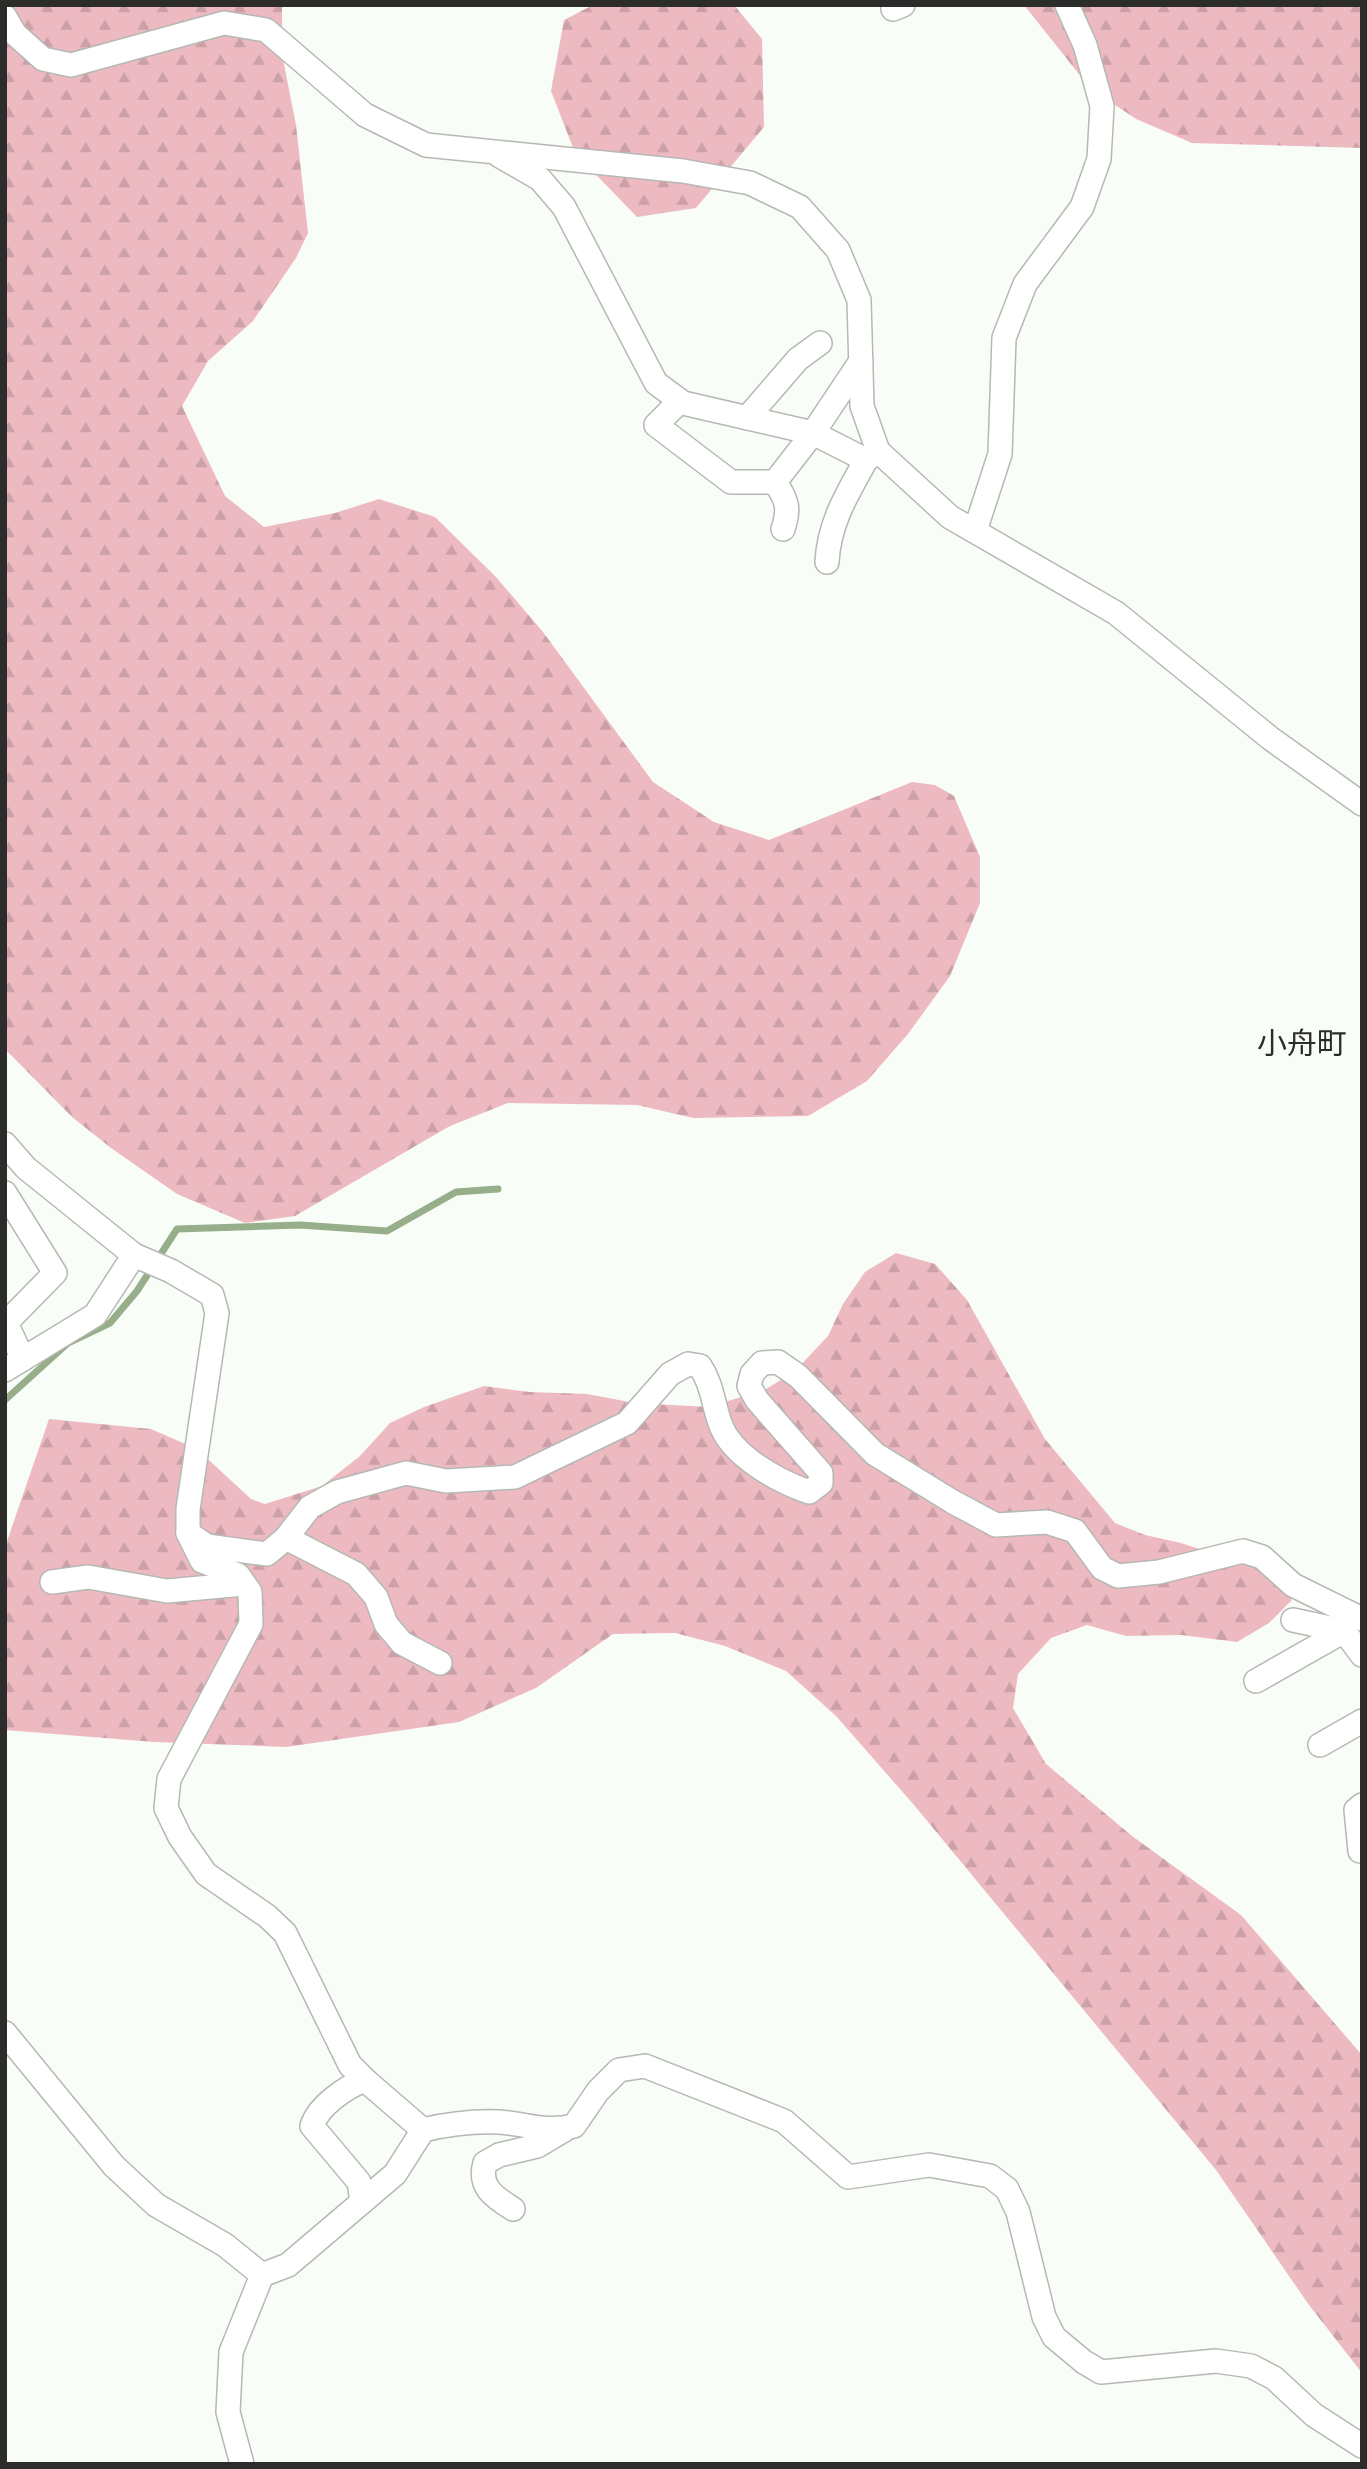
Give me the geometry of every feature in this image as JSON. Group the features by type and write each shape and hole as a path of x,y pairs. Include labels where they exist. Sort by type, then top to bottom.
{"street":[{"path":"975,531 1000,454 1004,338 1025,284 1082,207 1099,159 1102,106 1084,45 1067,5"},
{"path":"5,17 15,34 43,59 71,65 224,23 266,30 365,115 426,145 683,171 750,183 800,207 838,250 859,300 862,406 872,456 837,512 828,541 827,562"},
{"path":"492,152 540,179 564,207 656,383 680,401 813,433 872,456 950,517 1116,613 1270,738 1362,804"},
{"path":"747,418 798,359 820,343"},
{"path":"775,482 813,433 861,361"},
{"path":"680,401 656,425 731,482 775,482"},
{"path":"775,482 788,500 788,514 783,529"},
{"path":"5,1144 26,1168 140,1258 171,1271 212,1295 217,1313 188,1509 188,1533 202,1561 238,1575 250,1592 251,1624 169,1779 166,1808 180,1837 206,1874 267,1916 285,1933 350,2065 423,2130"},
{"path":"5,1193 55,1273 6,1323 14,1365 95,1315 140,1258"},
{"path":"188,1533 207,1546 267,1554 286,1538 310,1507 337,1492 406,1473 446,1481 515,1477 627,1423 670,1374 688,1364 700,1366 708,1379 727,1441 786,1484 809,1492 821,1483 821,1473 757,1400 749,1386 752,1374 762,1363 778,1362 798,1376 830,1406 875,1454 996,1525 1047,1522 1075,1531 1102,1568 1118,1576 1158,1572 1243,1551 1262,1558 1293,1585 1352,1621 1362,1655"},
{"path":"286,1538 356,1574 376,1597 386,1624 402,1643 440,1662"},
{"path":"52,1582 88,1577 167,1591 244,1584"},
{"path":"1293,1620 1352,1621"},
{"path":"1256,1681 1352,1621"},
{"path":"1320,1745 1362,1721"},
{"path":"1360,1851 1356,1810 1362,1805"},
{"path":"5,2033 114,2166 156,2205 225,2245 262,2275"},
{"path":"513,2208 486,2188 482,2175 485,2163 499,2155 537,2146 574,2126 598,2091 620,2070 645,2066 784,2122 848,2176 929,2165 990,2176 1007,2189 1018,2212 1044,2317 1054,2337 1084,2362 1101,2372 1216,2361 1251,2366 1274,2378 1314,2415 1362,2446"},
{"path":"362,2202 359,2182 312,2126 316,2115 354,2084 365,2080"},
{"path":"242,2464 228,2412 231,2352 262,2275 288,2265 395,2174 423,2130 453,2123 499,2122 551,2131 570,2127"}],"green space":[{"path":"5,5 286,5 282,8 282,54 296,125 308,233 296,258 253,321 208,361 182,406 225,496 264,527 335,513 379,499 435,517 496,577 543,632 653,782 714,822 769,840 912,782 935,785 954,796 980,857 980,903 950,976 908,1034 867,1081 808,1116 693,1118 637,1105 508,1103 450,1126 295,1216 245,1223 177,1194 111,1148 72,1117 5,1049"},
{"path":"593,5 734,5 762,39 764,127 696,208 637,217 575,153 551,91 564,20"},
{"path":"1024,5 1362,5 1362,148 1192,143 1136,119 1090,88"},
{"path":"896,1253 935,1264 967,1300 1045,1439 1115,1523 1145,1535 1181,1543 1270,1572 1292,1600 1269,1623 1237,1642 1181,1635 1126,1636 1087,1625 1051,1638 1018,1674 1013,1708 1046,1764 1132,1836 1241,1915 1362,2055 1362,2373 1309,2305 1216,2170 914,1805 836,1716 786,1671 725,1646 675,1633 613,1634 536,1688 459,1722 286,1747 154,1742 5,1730 5,1547 49,1419 151,1429 197,1449 251,1499 265,1504 322,1486 360,1456 390,1423 424,1407 484,1386 530,1392 587,1394 635,1403 709,1407 766,1389 794,1372 828,1336 843,1304 865,1272"}],"waterway":[{"path":"5,1400 68,1343 110,1323 137,1291 177,1229 300,1225 387,1231 456,1192 498,1189"}],"district":[{"name":"小舟町","path":"1302,1042"}]}
